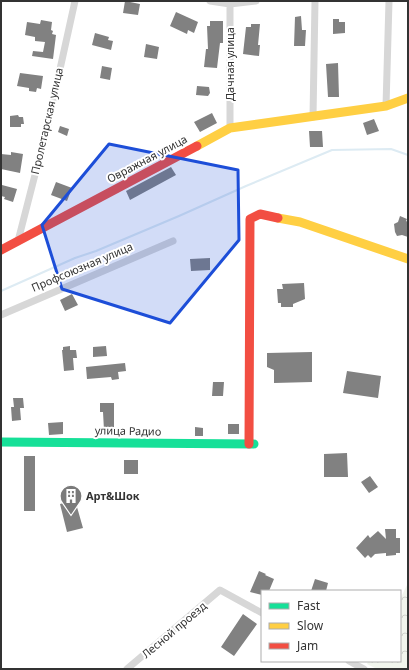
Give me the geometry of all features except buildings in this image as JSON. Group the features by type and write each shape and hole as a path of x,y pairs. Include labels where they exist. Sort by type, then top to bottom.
{"street":[{"name":"Пролетарская улица","path":"18,241 47,128 74,1"},
{"path":"210,1 230,3 256,1"},
{"path":"313,116 315,1"},
{"path":"386,106 389,1"},
{"name":"Дачная улица","path":"230,3 230,128"},
{"name":"Овражная улица","path":"1,250 230,128 386,106 408,98"},
{"name":"улица Радио","path":"1,442 252,444 250,220 260,214 300,222 408,259"},
{"name":"Профсоюзная улица","path":"1,315 173,241"},
{"name":"Лесной проезд","path":"127,669 220,590 261,612"},
{"path":"351,662 364,669"}],"highlighted area":[{"path":"109,144 238,170 239,240 170,323 62,289 42,225"}],"green space":[{"path":"407,585 408,667 407,669 377,669 367,664 368,662 401,662 401,597"}],"waterway":[{"path":"1,291 75,258 96,251 332,150 391,149 408,155"}],"traffic: fast":[{"path":"1,442 254,444"}],"traffic: slow":[{"path":"197,146 230,128 386,106 408,98"},
{"path":"278,218 300,222 408,259"}],"traffic: jam":[{"path":"1,250 197,146"},
{"path":"249,444 250,219 260,214 278,218"}],"place":[{"name":"Арт&Шок","path":"71,516"}]}
